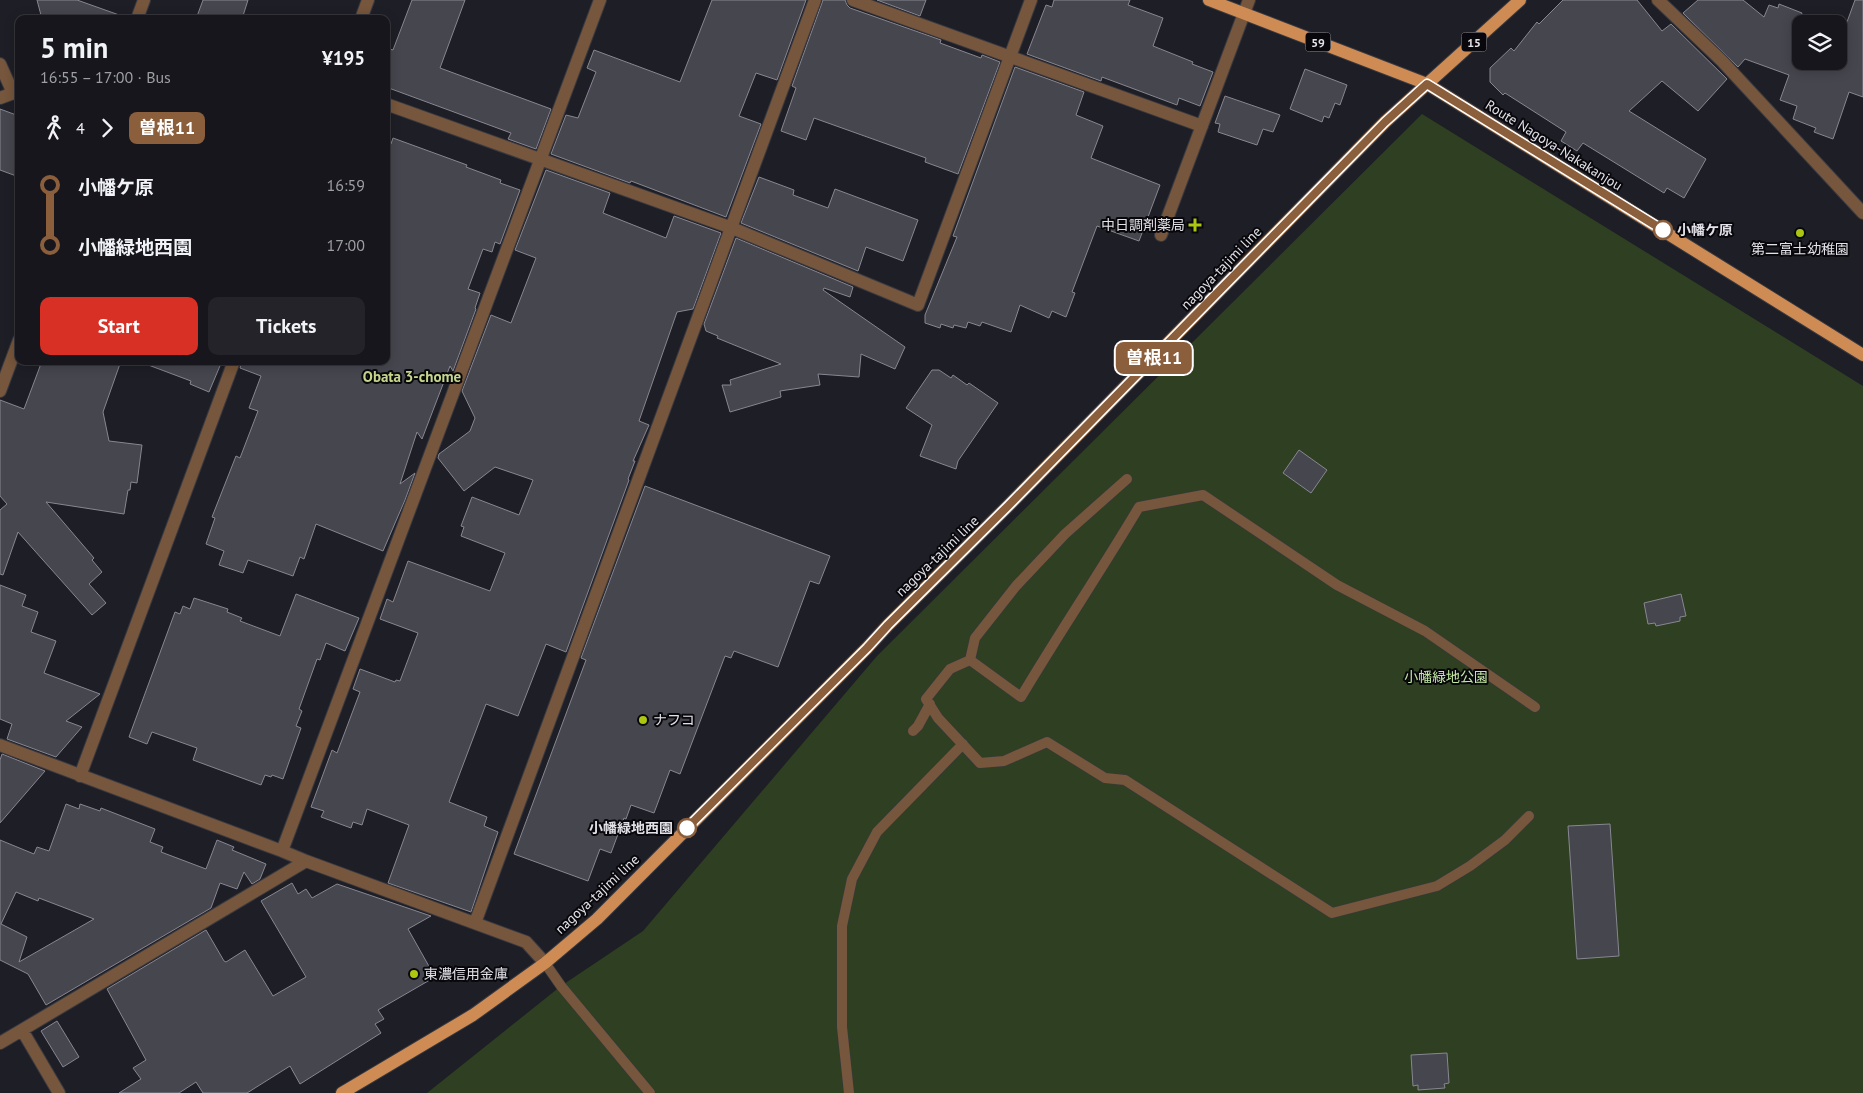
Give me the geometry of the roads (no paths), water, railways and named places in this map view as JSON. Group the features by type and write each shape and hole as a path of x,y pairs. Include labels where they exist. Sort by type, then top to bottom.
{"main road":[{"name":"Route Nagoya-Nakakanjou","path":"1208,0 1427,84 1863,355"},
{"name":"nagoya-tajimi line","path":"342,1093 473,1015 545,963 597,919 1008,506 1385,122 1517,1"}],"street":[{"path":"140,15 144,0"},
{"path":"362,15 368,0"},
{"path":"282,851 600,0"},
{"path":"475,922 816,0"},
{"path":"853,0 1202,126"},
{"path":"390,105 732,228 918,305 1031,0"},
{"path":"1161,235 1249,0"},
{"path":"1658,0 1722,61 1863,213"},
{"path":"0,64 15,90"},
{"path":"0,98 15,92"},
{"path":"0,391 15,351"},
{"path":"80,776 233,365"},
{"path":"0,745 526,942 545,963"},
{"path":"0,1043 306,861"},
{"path":"22,1030 59,1093"}],"lane":[{"path":"970,660 975,638 1016,586 1065,534 1127,479"},
{"path":"970,660 1021,697 1139,507 1203,495 1337,585 1425,631 1535,707"},
{"path":"970,660 950,669 926,699 938,718 980,763 1004,762 1047,742 1105,778 1125,780 1332,913 1437,886 1470,866 1505,840 1530,816"},
{"path":"913,731 918,726 930,704"},
{"path":"850,1093 842,1028 842,926 852,879 877,832 962,744"},
{"path":"545,963 561,986 650,1093"}],"place":[{"name":"中日調剤薬局","path":"1195,225"},
{"name":"小幡ケ原","path":"1663,230"},
{"name":"第二富士幼稚園","path":"1800,233"},
{"name":"ナフコ","path":"643,720"},
{"name":"小幡緑地西園","path":"687,828"},
{"name":"東濃信用金庫","path":"414,974"}],"district":[{"name":"Obata 3-chome","path":"412,376"}],"park label":[{"name":"小幡緑地公園","path":"1446,677"}]}
